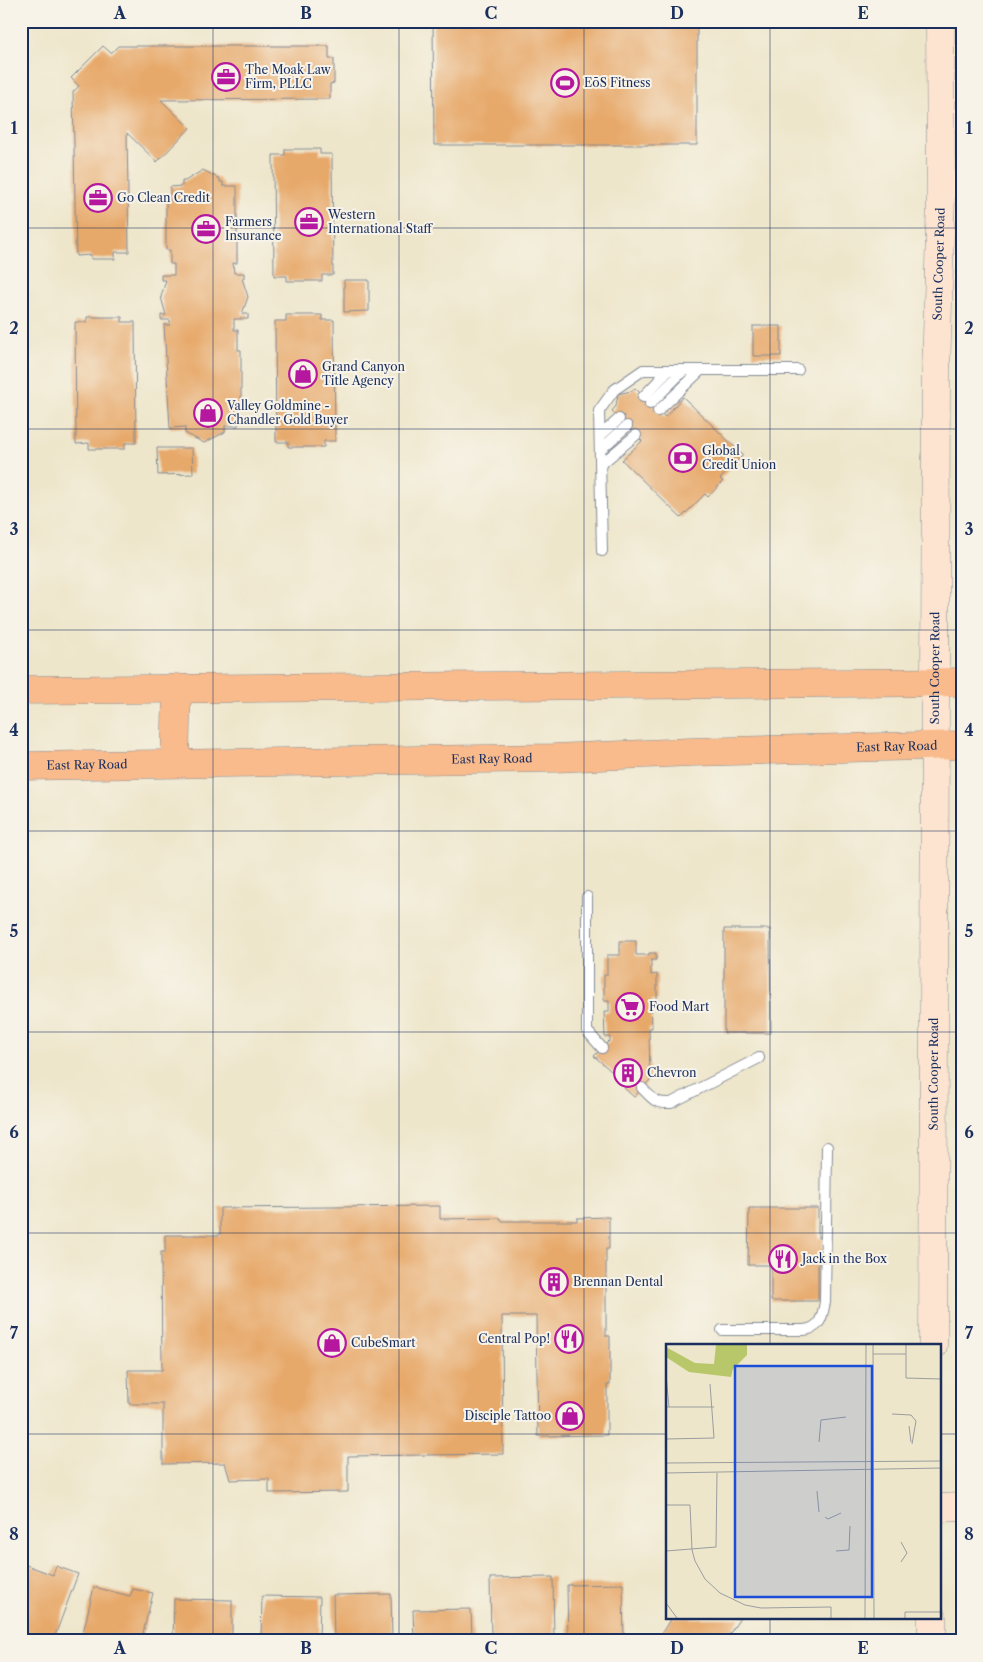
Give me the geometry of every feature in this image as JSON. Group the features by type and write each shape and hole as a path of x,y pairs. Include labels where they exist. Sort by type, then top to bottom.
{"main road":[{"name":"South Cooper Road","path":"933,1344 934,745 936,374 941,196 940,21"},
{"path":"21,690 962,682"},
{"path":"175,763 177,688"},
{"name":"East Ray Road","path":"21,766 554,758 701,751 962,745"},
{"path":"940,1508 962,1507"},
{"path":"932,1620 932,1641"}],"lane":[{"path":"602,550 599,411 614,390 643,370 798,370"},
{"path":"669,370 646,400 684,370"},
{"path":"658,411 701,370"},
{"path":"600,436 623,422 600,450"},
{"path":"600,465 636,435"},
{"path":"587,897 587,1031 602,1048"},
{"path":"642,1088 654,1100 660,1103 670,1103 759,1058"},
{"path":"722,1330 804,1330 812,1329 818,1323 822,1316 825,1302 827,1147"}],"building":[{"name":"EōS Fitness","path":"433,21 697,21 697,145 434,145"},
{"path":"103,46 111,53 118,46 329,46 329,59 334,59 334,83 330,84 330,99 161,100 190,128 157,162 127,133 129,252 115,252 115,259 91,259 91,255 76,256 73,92 79,86 71,78"},
{"path":"285,149 320,149 320,154 332,154 333,275 322,275 322,281 287,281 287,276 274,276 273,155 285,155"},
{"path":"203,170 220,179 220,182 223,182 223,186 237,186 237,263 233,263 234,273 244,273 244,278 242,278 248,297 242,314 248,314 248,319 234,319 234,330 238,330 238,350 241,350 241,410 238,410 238,426 225,426 225,432 204,443 185,433 185,427 170,428 164,325 170,325 170,320 161,320 161,315 166,315 161,297 166,280 161,280 161,275 174,275 174,264 170,264 170,250 166,250 166,202 170,202 170,187 182,186 182,181"},
{"path":"344,280 369,280 369,311 344,312"},
{"path":"286,315 322,315 322,320 334,320 335,441 324,441 324,447 288,447 288,442 276,442 275,321 286,321"},
{"path":"87,317 122,317 122,322 135,322 136,443 125,443 125,449 89,449 89,443 76,444 75,322 87,322"},
{"path":"753,326 781,326 781,356 753,356"},
{"name":"Global Credit Union","path":"635,388 665,417 683,397 743,455 720,479 723,481 708,497 705,494 681,518 622,460 642,441 612,411 616,406 618,394"},
{"path":"157,448 192,448 193,474 158,475"},
{"path":"724,929 770,929 771,1033 724,1033"},
{"name":"Food Mart","path":"620,941 636,941 636,955 656,953 656,960 651,960 651,975 657,974 657,1000 651,1000 652,1028 649,1028 650,1080 634,1097 624,1088 627,1085 594,1056 610,1042 610,1037 605,1037 604,1012 609,1012 609,1001 604,1001 604,975 607,975 607,955 620,955"},
{"name":"CubeSmart","path":"440,1206 440,1219 501,1218 501,1221 577,1221 577,1218 609,1217 609,1249 606,1249 606,1336 610,1336 610,1385 607,1385 607,1435 538,1436 536,1316 502,1316 503,1454 348,1456 348,1492 269,1493 269,1479 230,1480 225,1463 163,1464 163,1404 129,1404 128,1370 162,1370 161,1252 165,1252 165,1235 220,1235 220,1208"},
{"name":"Jack in the Box","path":"749,1208 818,1208 818,1238 823,1238 823,1253 818,1253 818,1301 771,1301 771,1265 748,1265"},
{"path":"21,1563 53,1575 56,1566 78,1574 53,1641 25,1641 21,1639"},
{"path":"553,1577 554,1641 491,1641 490,1578"},
{"path":"623,1584 624,1641 568,1641 567,1585"},
{"path":"94,1587 130,1596 133,1589 153,1593 141,1641 81,1641"},
{"path":"391,1594 392,1641 334,1641 333,1595"},
{"path":"262,1596 320,1597 319,1641 261,1641"},
{"path":"174,1599 232,1600 232,1641 173,1641"},
{"path":"471,1609 472,1641 414,1641 413,1610"},
{"path":"670,1620 739,1620 725,1641 657,1641"}],"place":[{"name":"The Moak Law Firm, PLLC","path":"226,77"},
{"name":"EōS Fitness","path":"565,83"},
{"name":"Go Clean Credit","path":"98,198"},
{"name":"Western International Staff","path":"309,222"},
{"name":"Farmers Insurance","path":"206,229"},
{"name":"Grand Canyon Title Agency","path":"303,374"},
{"name":"Valley Goldmine - Chandler Gold Buyer","path":"208,413"},
{"name":"Global Credit Union","path":"683,458"},
{"name":"Food Mart","path":"630,1007"},
{"name":"Chevron","path":"628,1073"},
{"name":"Jack in the Box","path":"783,1259"},
{"name":"Brennan Dental","path":"554,1282"},
{"name":"Central Pop!","path":"569,1339"},
{"name":"CubeSmart","path":"332,1343"},
{"name":"Disciple Tattoo","path":"570,1416"}]}
